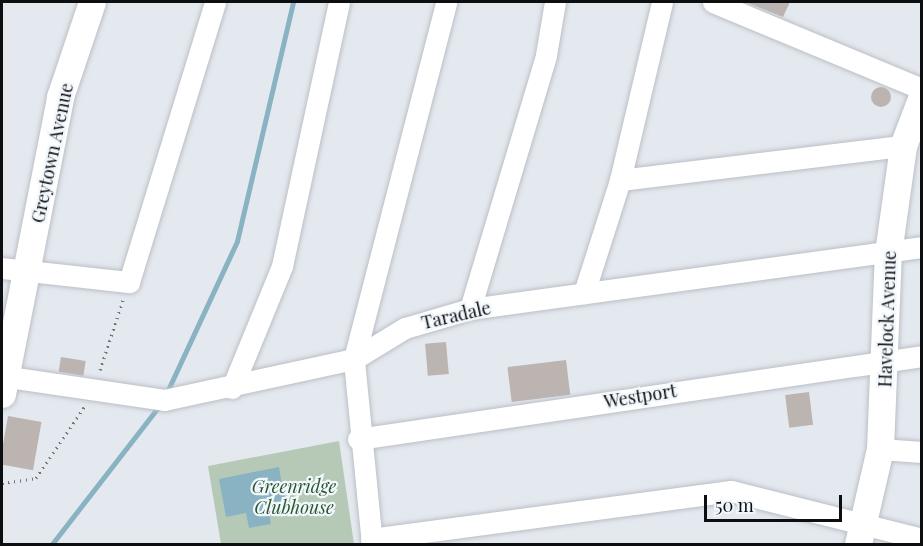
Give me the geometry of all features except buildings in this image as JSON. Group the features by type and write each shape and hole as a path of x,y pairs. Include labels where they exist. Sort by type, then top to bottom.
{"street":[{"name":"Greytown Avenue","path":"4,382 28,273 60,97 92,2"},
{"path":"2,268 28,273 129,282 215,2"},
{"path":"232,388 282,267 339,2"},
{"path":"446,2 354,359 358,439 371,542 731,490 861,534 921,539"},
{"path":"470,309 546,56 555,2"},
{"path":"584,293 620,180 662,2"},
{"path":"713,2 921,90"},
{"name":"Havelock Avenue","path":"861,534 880,449 887,359 888,253 903,146 921,96"},
{"path":"620,180 903,146"},
{"name":"Taradale","path":"4,382 164,400 232,388 354,359 405,328 470,309 921,248"},
{"name":"Westport","path":"358,439 887,359 921,356"},
{"path":"880,449 921,452"}],"green space":[{"name":"Greenridge Clubhouse","path":"339,441 354,544 221,544 208,466"}],"water":[{"path":"279,467 285,504 268,509 271,524 249,528 246,513 226,517 219,479"}],"waterway":[{"path":"167,392 237,241 293,2"},
{"path":"52,544 160,405"}]}
